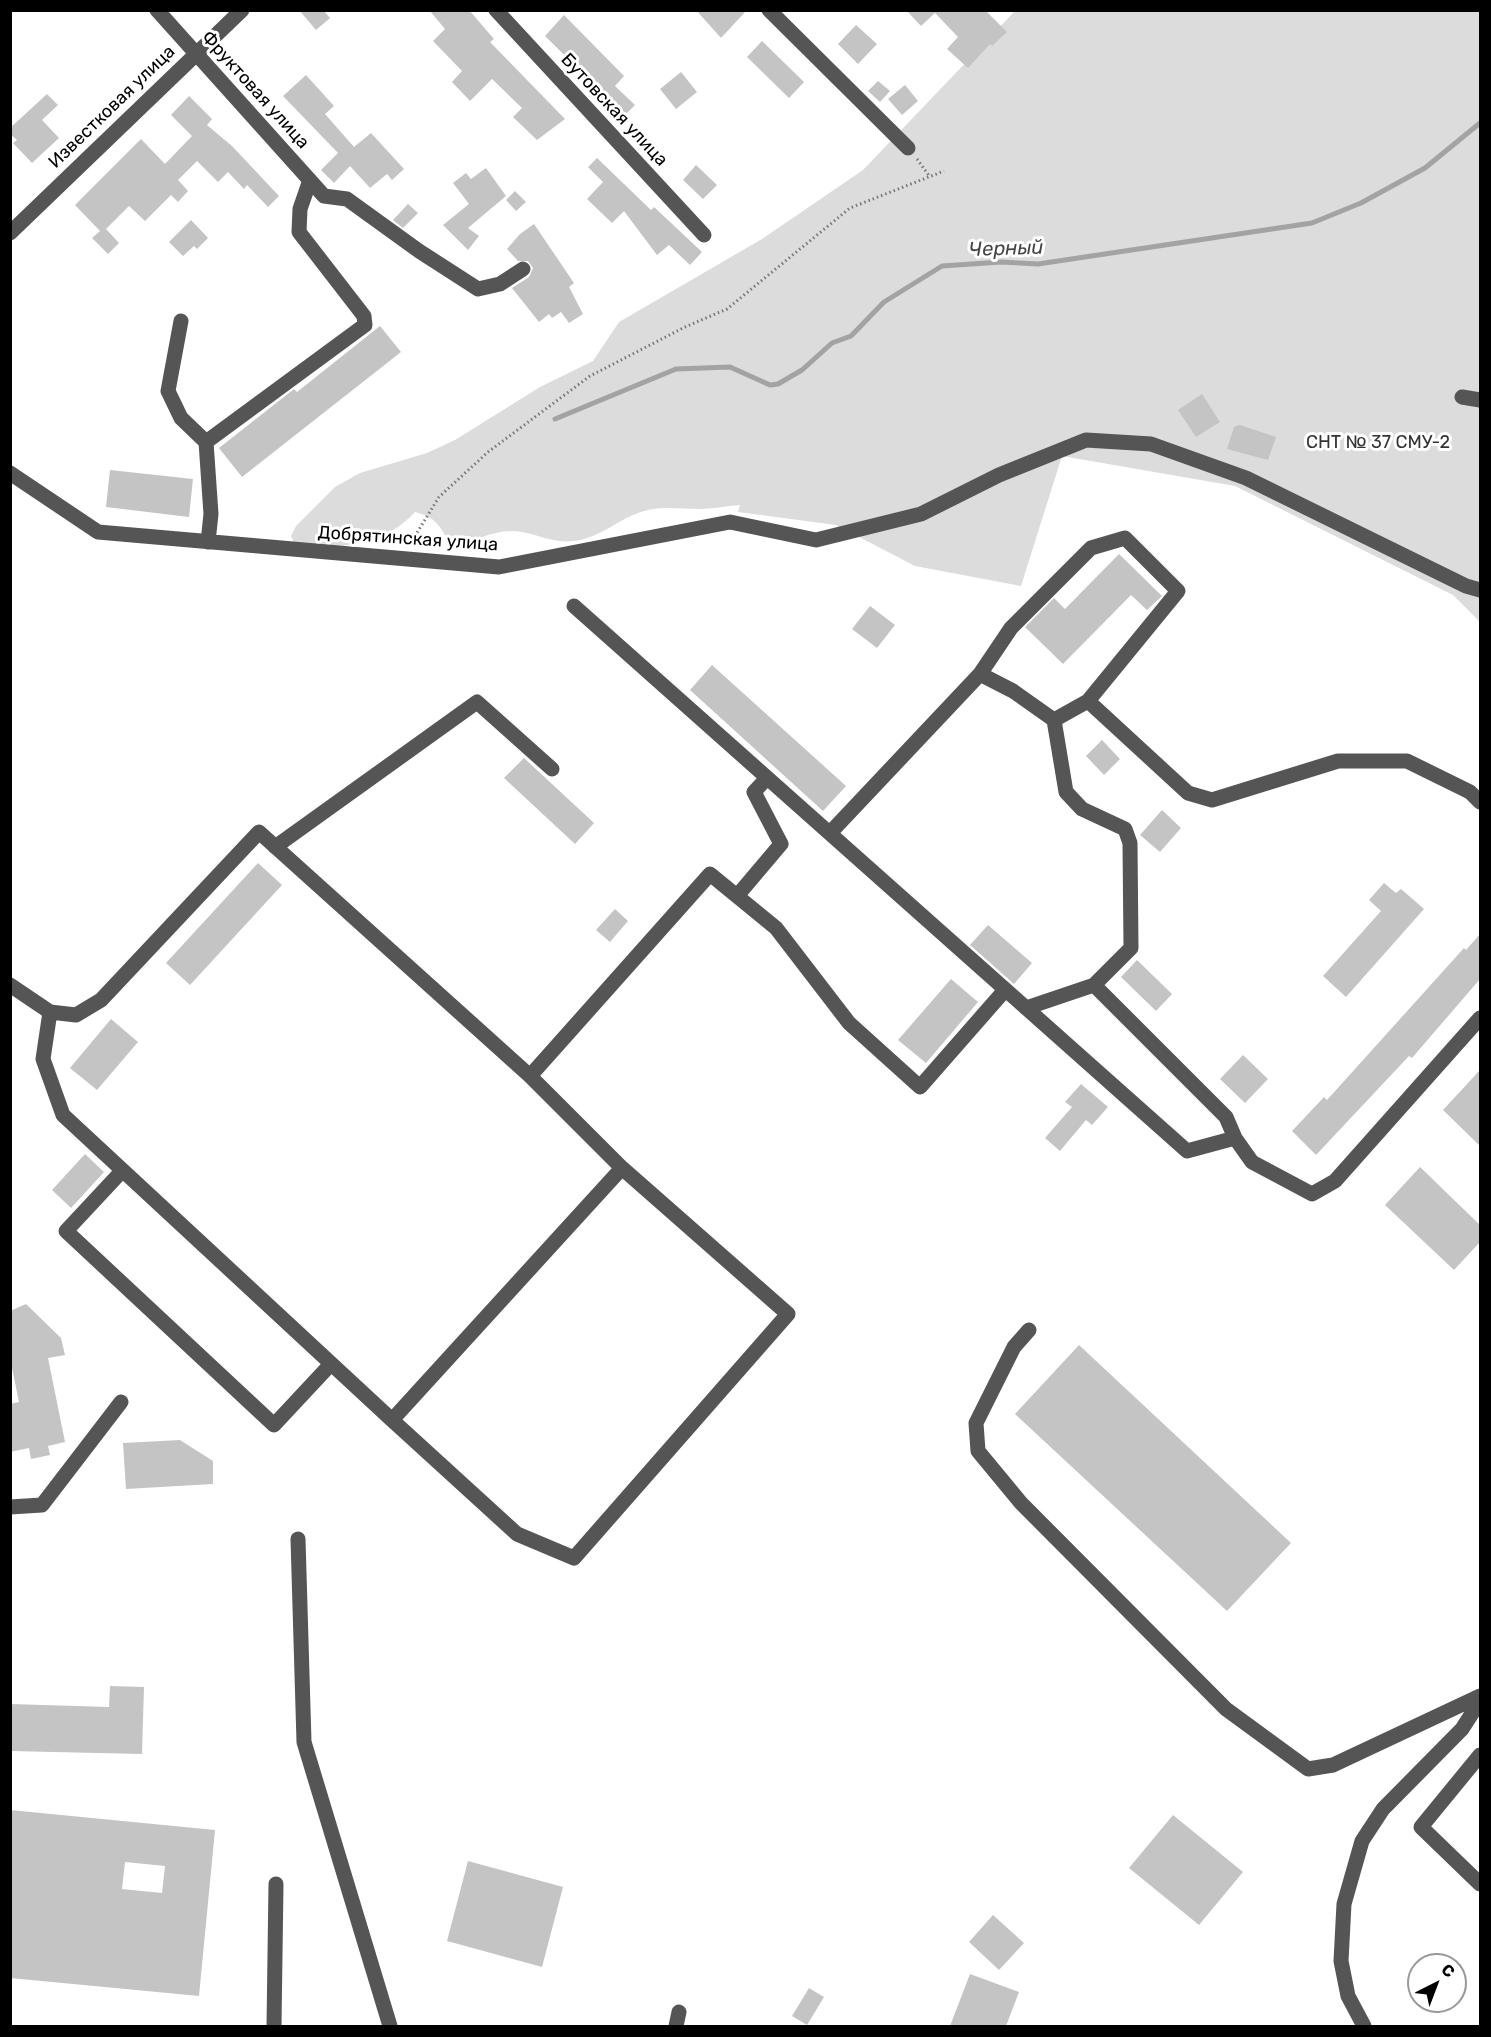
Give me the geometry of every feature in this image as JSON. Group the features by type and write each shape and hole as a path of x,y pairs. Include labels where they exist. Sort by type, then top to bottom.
{"street":[{"name":"Фруктовая улица","path":"157,10 324,196 347,199 419,251 478,289 500,284 523,269"},
{"name":"Известковая улица","path":"10,233 242,10"},
{"name":"Бутовская улица","path":"496,10 704,235"},
{"path":"769,10 909,148"},
{"path":"206,442 365,325 364,316 299,232 300,209 310,180"},
{"path":"181,321 168,392 182,418 206,442 211,514 208,542"},
{"path":"1461,397 1480,400"},
{"name":"Добрятинская улица","path":"11,475 98,532 499,567 730,522 816,540 921,514 999,476 1086,440 1151,444 1246,478 1466,586 1480,590"},
{"path":"830,833 980,674 1011,628 1091,548 1125,538 1178,591 1088,701 1054,720"},
{"path":"574,606 1187,1151 1235,1138"},
{"path":"980,674 1013,691 1054,720 1066,792 1082,809 1125,829 1130,843 1131,948 1094,985 1026,1008"},
{"path":"1088,701 1188,792 1212,800 1338,761 1407,760 1470,792 1480,802"},
{"path":"275,847 477,702 552,769"},
{"path":"737,896 781,844 754,792 767,778"},
{"path":"10,985 50,1012 76,1016 101,1000 259,832 530,1076 622,1168 788,1314 574,1558 517,1534 330,1365 63,1115 43,1059 50,1012"},
{"path":"530,1076 710,874 776,928 849,1023 920,1087 1005,990"},
{"path":"1094,985 1226,1117 1235,1138 1252,1162 1311,1194 1335,1181 1480,1018"},
{"path":"392,1420 622,1168"},
{"path":"122,1171 66,1231 274,1425 330,1365"},
{"path":"1029,1330 1014,1347 976,1423 978,1451 1021,1503 1226,1709 1308,1769 1333,1765 1480,1696"},
{"path":"10,1507 42,1505 121,1402"},
{"path":"298,1539 304,1742 390,2026"},
{"path":"1364,2026 1348,1996 1341,1961 1344,1904 1362,1841 1383,1809 1462,1729 1480,1701"},
{"path":"1480,1755 1421,1827 1480,1884"},
{"path":"274,2026 276,1884"}],"path":[{"path":"909,148 930,177"},
{"path":"402,559 439,497 488,452 590,376 685,327 727,309 850,208 944,171"}],"green space":[{"name":"СНТ № 37 СМУ-2","path":"1015,11 1480,11 1480,622 1453,595 1235,486 1062,456 1021,586 915,566 836,525 738,512 740,505 704,509 651,509 626,518 592,536 573,541 556,541 510,531 452,544 434,520 415,512 389,533 375,539 329,547 296,547 291,536 296,526 335,487 360,473 427,453 455,440 540,387 593,361 619,322 762,239 863,170"}],"building":[{"path":"299,10 323,10 330,18 316,30"},
{"path":"429,10 469,10 494,39 490,42 565,119 537,140 513,117 522,108 492,79 470,101 452,82 462,71 433,41 445,29"},
{"path":"696,10 747,10 721,38"},
{"path":"906,10 985,10 1007,32 992,46 990,44 968,68 947,49 958,37 935,13 921,26"},
{"path":"564,15 624,76 615,86 635,105 625,115 545,36"},
{"path":"856,25 877,44 858,64 838,44"},
{"path":"762,41 804,82 789,98 747,57"},
{"path":"681,72 697,92 676,109 660,89"},
{"path":"306,75 334,106 325,114 354,147 371,133 404,169 392,180 387,174 370,188 350,166 334,183 321,170 338,153 283,96"},
{"path":"878,81 890,91 880,102 868,91"},
{"path":"905,85 918,101 902,115 888,99"},
{"path":"47,94 58,105 42,120 59,138 32,163 13,143 17,140 10,134 10,128"},
{"path":"189,96 212,119 207,125 232,146 279,196 268,207 247,185 244,189 228,172 218,182 197,161 178,180 188,191 178,202 171,195 145,221 129,206 106,229 119,243 108,254 92,238 100,231 75,205 141,139 165,164 192,136 171,115"},
{"path":"597,158 651,210 654,207 702,252 690,265 669,245 657,255 624,211 612,223 587,199 603,182 588,167"},
{"path":"696,165 717,185 703,199 683,180"},
{"path":"486,168 506,196 468,228 479,236 468,250 443,225 469,204 453,183 466,173 471,179"},
{"path":"515,191 526,202 516,211 506,200"},
{"path":"408,204 418,213 403,228 393,220"},
{"path":"191,220 208,238 197,249 194,246 183,256 169,242"},
{"path":"534,224 574,283 569,287 583,314 569,323 561,312 552,318 549,314 539,322 512,288 529,277 533,268 528,261 518,261 507,249 520,234"},
{"path":"380,326 401,352 242,477 219,448 294,389 297,392"},
{"path":"1202,394 1220,422 1196,437 1178,410"},
{"path":"1240,425 1276,437 1268,460 1227,449 1234,427"},
{"path":"110,470 193,479 189,517 106,507"},
{"path":"1119,554 1162,596 1147,610 1131,595 1063,664 1025,627 1054,598 1065,609"},
{"path":"870,606 895,625 877,648 852,629"},
{"path":"712,665 846,786 823,811 690,690"},
{"path":"1102,740 1120,759 1104,775 1086,756"},
{"path":"524,758 594,823 575,844 504,778"},
{"path":"1162,810 1181,828 1160,852 1140,835"},
{"path":"258,863 282,885 190,985 166,963"},
{"path":"1384,883 1396,893 1401,889 1424,909 1346,997 1323,976 1381,911 1369,900"},
{"path":"615,909 628,921 610,942 596,930"},
{"path":"988,925 1032,963 1014,984 970,945"},
{"path":"1480,934 1480,979 1412,1058 1409,1056 1316,1155 1292,1131 1324,1097 1327,1100 1464,948 1466,950"},
{"path":"1137,960 1172,994 1156,1011 1121,977"},
{"path":"951,979 978,1002 926,1063 898,1040"},
{"path":"111,1019 138,1042 97,1090 70,1068"},
{"path":"1243,1055 1268,1079 1245,1103 1220,1079"},
{"path":"1480,1070 1480,1146 1443,1110"},
{"path":"1081,1084 1108,1107 1092,1125 1086,1120 1060,1151 1045,1138 1072,1107 1065,1102"},
{"path":"85,1154 104,1172 71,1208 52,1190"},
{"path":"1420,1167 1480,1225 1480,1242 1454,1270 1385,1205"},
{"path":"26,1304 61,1338 65,1355 48,1358 65,1442 48,1446 50,1455 31,1459 29,1448 10,1452 10,1404 19,1402 10,1358 10,1311"},
{"path":"1079,1345 1291,1543 1227,1611 1015,1414"},
{"path":"180,1440 213,1461 213,1484 126,1489 123,1443"},
{"path":"110,1686 144,1687 142,1754 10,1751 10,1704 109,1707"},
{"path":"10,1810 215,1830 199,1996 10,1978","holes":["125,1862 165,1866 162,1893 122,1889"]},
{"path":"1173,1815 1243,1872 1199,1925 1129,1868"},
{"path":"468,1861 563,1887 542,1967 447,1941"},
{"path":"993,1915 1024,1943 999,1970 969,1942"},
{"path":"970,1974 1019,1992 1006,2026 950,2026"},
{"path":"809,1988 824,1997 807,2025 792,2016"}],"waterway":[{"name":"Черный","path":"555,419 676,369 730,367 770,385 778,384 802,370 832,343 851,336 884,302 942,266 1001,262 1038,264 1312,223 1361,203 1425,168 1480,123"}]}
